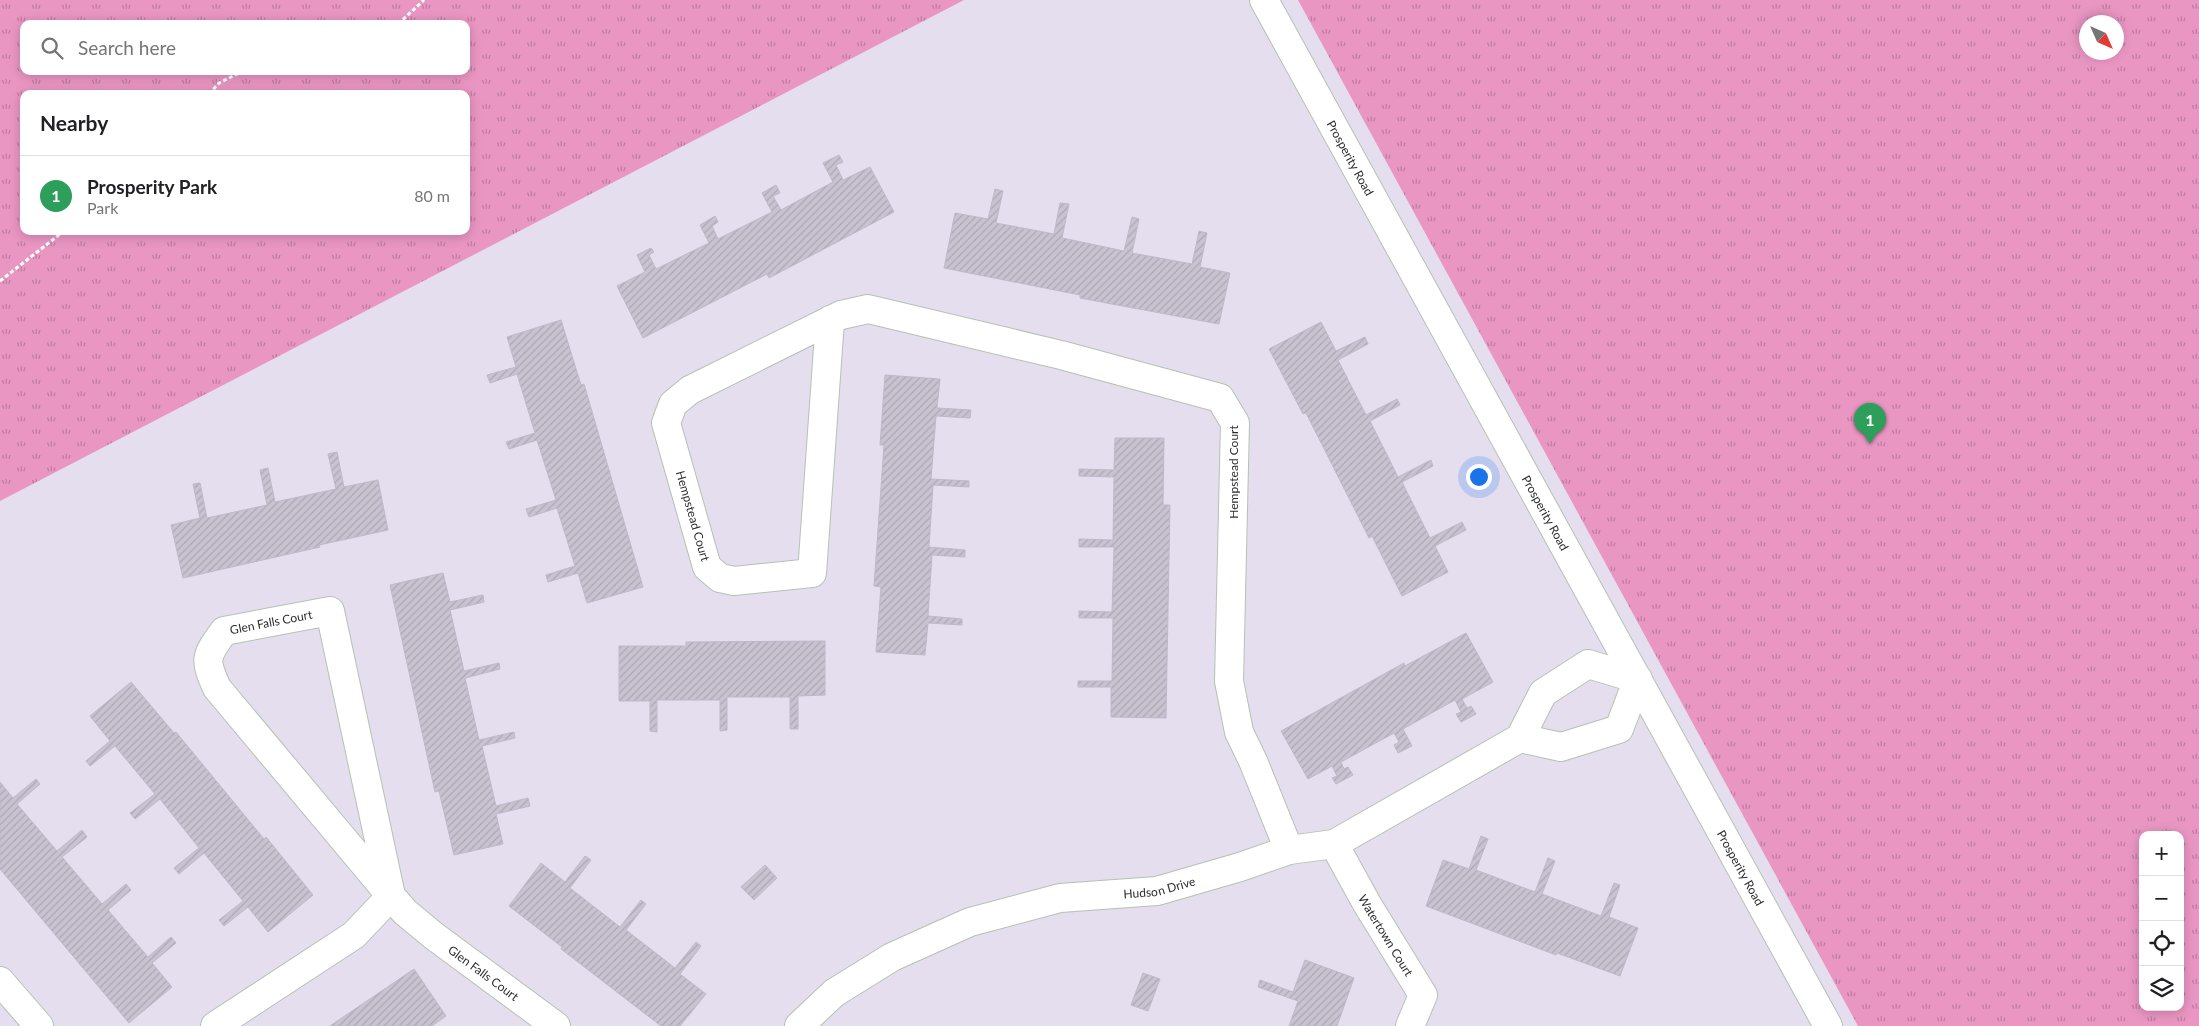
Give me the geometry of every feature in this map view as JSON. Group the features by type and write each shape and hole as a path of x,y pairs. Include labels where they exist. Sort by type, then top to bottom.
{"street":[{"name":"Prosperity Road","path":"1264,0 1828,1026"},
{"name":"Hempstead Court","path":"830,320 812,573 734,580 720,578 707,566 666,422 673,404 690,390 830,320 841,315 868,309 1061,355 1220,398 1234,422 1229,681 1239,732 1253,761 1289,850"},
{"name":"Glen Falls Court","path":"391,896 330,611 224,632 210,650 207,666 216,688 391,896 405,912 434,936 556,1026"},
{"path":"1588,664 1638,679 1619,729 1561,747 1520,738 1543,693 1588,664"},
{"name":"Hudson Drive","path":"799,1026 834,993 892,957 970,922 1060,898 1156,891 1240,867 1289,850 1334,844 1520,738"},
{"name":"Watertown Court","path":"1334,844 1367,904 1423,995 1410,1026"},
{"path":"215,1026 354,935 391,896"},
{"path":"0,981 39,1026"}],"path":[{"path":"402,20 424,0"},
{"path":"213,90 219,83 235,75"},
{"path":"0,281 59,235"}],"green space":[{"path":"0,0 964,0 0,501"},
{"path":"1298,0 2199,0 2199,1026 1858,1026"}],"building":[{"path":"839,155 843,162 836,165 843,180 870,167 894,212 769,278 767,274 643,338 617,286 645,272 637,255 651,248 654,252 649,255 656,269 709,243 700,225 715,216 718,222 712,226 718,239 772,212 762,193 776,185 780,193 773,196 781,210 833,182 823,163"},
{"path":"995,189 1003,191 996,223 1054,234 1060,203 1069,204 1062,238 1124,251 1132,217 1139,219 1132,253 1192,264 1199,231 1207,233 1200,267 1230,273 1219,324 1080,298 1080,295 944,268 955,213 988,219"},
{"path":"561,320 581,385 584,384 643,587 587,603 578,573 548,582 546,575 575,566 557,508 529,517 526,509 556,500 537,440 509,449 506,442 535,433 517,374 490,383 487,375 516,367 507,337"},
{"path":"1321,322 1336,351 1365,337 1368,344 1338,360 1366,415 1397,399 1400,405 1370,421 1398,477 1431,460 1433,466 1402,482 1430,538 1462,522 1466,530 1435,546 1448,572 1402,596 1372,536 1369,538 1306,413 1303,414 1269,349"},
{"path":"885,375 940,379 937,408 971,410 970,418 936,416 931,479 969,481 969,487 933,485 929,547 965,550 965,557 932,555 928,616 962,619 962,625 928,623 925,655 876,652 881,587 874,586 884,445 880,445"},
{"path":"1115,438 1164,438 1163,505 1170,505 1166,718 1111,717 1111,687 1078,687 1078,681 1112,681 1113,618 1079,618 1079,611 1112,612 1114,547 1079,547 1079,539 1113,540 1114,477 1079,476 1079,469 1114,470"},
{"path":"337,452 344,487 378,480 388,530 183,578 171,525 200,518 193,484 200,483 207,518 267,505 260,470 268,468 275,502 336,489 328,454"},
{"path":"443,573 450,602 483,595 484,602 450,610 464,671 499,663 500,669 465,678 479,740 514,732 515,738 482,746 496,806 528,798 530,806 496,814 503,844 454,855 439,791 435,792 390,585"},
{"path":"1466,633 1493,682 1462,699 1467,708 1471,706 1476,714 1461,722 1456,714 1461,712 1455,700 1403,729 1412,746 1398,753 1394,745 1399,742 1394,733 1341,762 1344,769 1348,767 1353,775 1336,784 1332,778 1337,776 1332,766 1308,779 1281,731 1404,663 1405,666"},
{"path":"825,641 825,695 798,696 798,729 790,729 790,697 727,697 727,730 720,731 720,700 657,700 657,732 650,731 650,701 619,701 619,646 686,646 686,642"},
{"path":"131,682 174,733 176,732 264,839 266,837 313,895 268,932 248,907 224,926 219,920 243,901 204,853 179,874 174,868 199,848 160,799 135,819 130,813 155,794 115,746 90,766 86,761 110,741 90,716"},
{"path":"36,779 40,784 17,804 57,851 82,830 87,837 62,857 102,904 126,884 131,890 108,910 148,957 171,937 176,943 152,963 172,987 129,1023 0,869 0,782 13,798"},
{"path":"1481,836 1488,839 1476,870 1535,892 1548,858 1555,861 1542,894 1601,916 1614,883 1620,885 1609,917 1638,928 1620,976 1557,953 1556,955 1426,906 1443,860 1469,869"},
{"path":"585,856 591,860 570,888 620,927 641,900 646,904 626,930 675,968 696,942 701,946 680,974 706,994 680,1026 661,1026 561,949 562,947 509,906 541,863 565,882"},
{"path":"765,865 777,878 754,900 741,887"},
{"path":"1305,960 1354,978 1337,1026 1289,1026 1298,1001 1258,987 1260,980 1293,992"},
{"path":"414,969 446,1016 432,1026 330,1026"},
{"path":"1143,973 1160,979 1148,1011 1131,1005"}],"place":[{"name":"Prosperity Park","path":"1870,444"}]}
